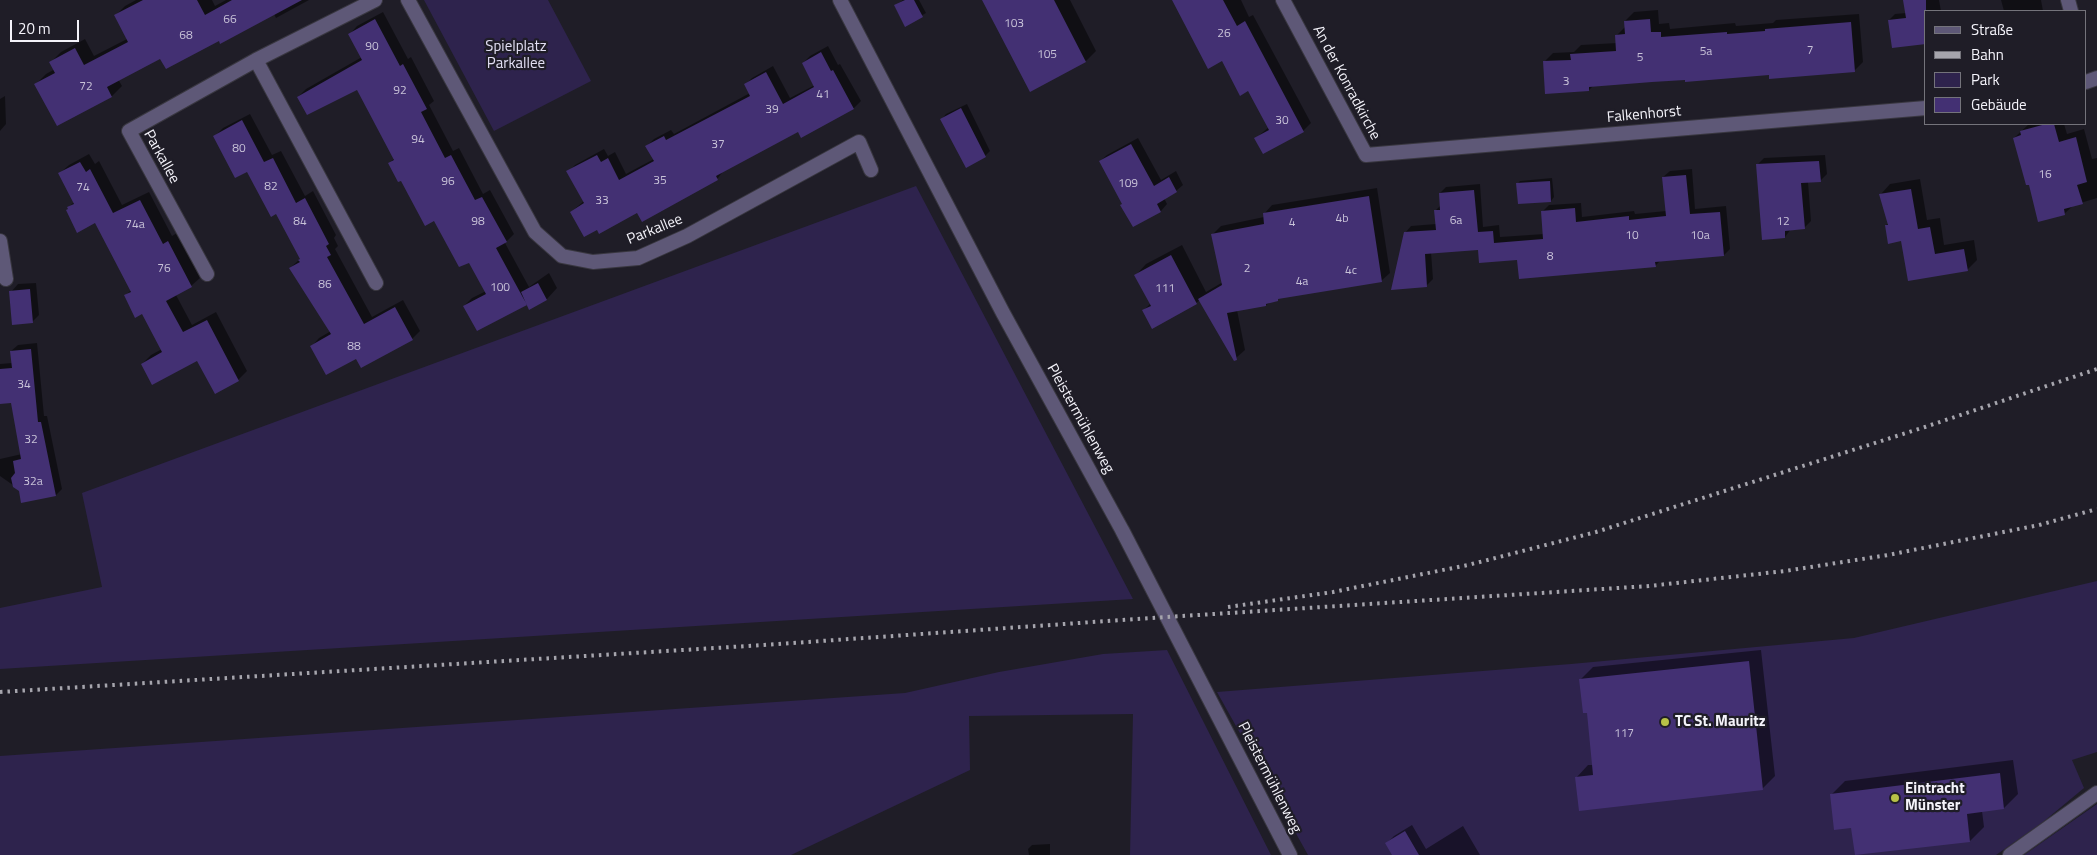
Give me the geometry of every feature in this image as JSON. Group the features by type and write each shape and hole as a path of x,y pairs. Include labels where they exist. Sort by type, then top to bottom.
{"street":[{"name":"Parkallee","path":"207,274 128,131 256,60 374,0"},
{"name":"Parkallee","path":"408,0 534,232 562,256 593,262 638,258 687,236 859,142 871,170"},
{"name":"Pleistermühlenweg","path":"840,0 1003,313 1122,530 1290,855"},
{"name":"An der Konradkirche","path":"1283,0 1366,155"},
{"path":"256,60 376,283"},
{"name":"Falkenhorst","path":"1366,155 1924,108"},
{"path":"0,241 6,279"},
{"path":"2010,855 2097,792"}],"green space":[{"name":"Spielplatz Parkallee","path":"424,0 548,0 591,81 494,131"},
{"path":"916,186 1133,599 0,669 0,608 102,587 82,493"},
{"name":"TC St. Mauritz","path":"2097,581 2097,752 2072,760 2084,788 2043,822 1996,855 1308,855 1217,692 1571,664 1854,638"},
{"path":"1167,650 1271,855 1130,855 1133,714 969,716 970,770 791,855 0,855 0,756 905,693 999,672 1103,654"},
{"path":"2097,804 2097,855 2024,855"}],"building":[{"path":"143,0 197,0 205,15 232,0 302,0 220,44 219,41 166,69 160,59 107,87 112,97 57,126 34,84 55,73 49,62 75,48 84,65 128,42 114,15"},
{"path":"905,0 914,0 923,17 905,27 894,5"},
{"path":"982,0 1054,0 1086,62 1030,92"},
{"path":"1172,0 1223,0 1237,26 1245,21 1304,132 1263,154 1254,138 1269,130 1248,91 1240,96 1222,61 1208,69"},
{"path":"1903,0 1926,0 1926,10 1924,10 1924,44 1892,48 1888,20 1906,18"},
{"path":"375,19 400,66 403,64 427,109 421,112 445,158 451,155 475,200 482,197 507,242 496,248 527,305 477,331 463,306 486,294 469,263 459,267 434,221 425,226 401,181 398,182 388,163 394,160 357,90 307,115 297,97 362,60 348,34"},
{"path":"1650,19 1651,32 1661,32 1661,37 1765,31 1765,29 1851,22 1855,72 1769,79 1769,75 1685,82 1685,80 1652,82 1589,87 1589,91 1545,94 1543,61 1571,60 1570,54 1616,51 1615,35 1625,34 1624,21"},
{"path":"821,52 854,109 801,138 798,132 716,176 718,180 642,222 637,213 599,234 597,230 584,237 570,212 584,203 566,171 597,155 601,162 608,158 619,180 654,161 645,146 664,136 666,140 750,96 744,84 766,72 783,104 814,87 802,63"},
{"path":"961,108 986,157 966,168 940,119"},
{"path":"242,120 264,162 273,158 296,203 305,198 329,244 326,246 331,255 327,257 364,324 395,307 413,340 361,368 356,359 326,375 310,346 331,334 289,268 300,262 298,260 300,259 276,214 271,217 247,172 235,178 213,136"},
{"path":"2042,125 2054,125 2059,142 2076,137 2087,182 2077,185 2083,204 2064,209 2065,215 2038,222 2029,185 2026,185 2013,138 2021,135 2020,131"},
{"path":"1131,144 1154,186 1169,177 1177,192 1157,204 1161,212 1133,227 1099,161"},
{"path":"1819,161 1821,182 1801,183 1805,229 1785,231 1785,238 1762,240 1756,164"},
{"path":"80,162 86,172 90,169 113,213 140,200 163,244 168,241 192,287 166,301 183,332 207,320 239,381 215,394 197,361 152,385 141,364 162,352 142,314 135,318 124,295 131,292 95,223 77,233 66,210 68,209 67,207 74,204 58,173"},
{"path":"1686,175 1690,214 1720,212 1724,256 1655,262 1656,267 1519,279 1517,260 1479,263 1478,250 1425,254 1427,287 1391,290 1404,232 1436,230 1434,210 1440,210 1439,193 1474,190 1478,232 1493,231 1494,243 1543,239 1541,211 1575,208 1576,222 1629,216 1629,220 1666,216 1662,177"},
{"path":"1550,181 1551,202 1518,204 1516,183"},
{"path":"1911,189 1918,229 1930,227 1935,254 1964,249 1968,271 1908,281 1901,241 1888,244 1885,225 1888,225 1879,194"},
{"path":"1369,196 1382,282 1278,299 1278,301 1266,304 1266,306 1227,313 1237,360 1234,361 1198,299 1222,285 1211,234 1264,224 1263,213"},
{"path":"1171,255 1197,304 1152,329 1142,310 1151,306 1134,275"},
{"path":"538,283 547,300 529,310 521,292"},
{"path":"30,289 33,323 12,325 9,291"},
{"path":"31,349 38,422 41,422 56,496 21,503 19,491 13,487 11,478 15,473 13,461 21,459 11,403 0,404 0,369 12,368 10,351"},
{"path":"1749,661 1763,790 1579,811 1575,777 1593,775 1587,713 1583,713 1579,679"},
{"path":"2000,773 2004,809 1967,814 1970,842 1855,855 1851,828 1834,830 1830,794"},
{"path":"1405,831 1419,855 1392,855 1385,843"}],"railway":[{"path":"1228,607 1333,592 1468,565 1596,532 1925,427 2097,369"},
{"path":"0,692 764,645 1649,586 1785,571 1888,555 2039,525 2097,509"}],"place":[{"name":"TC St. Mauritz","path":"1665,722"},
{"name":"Eintracht Münster","path":"1895,798"}]}
